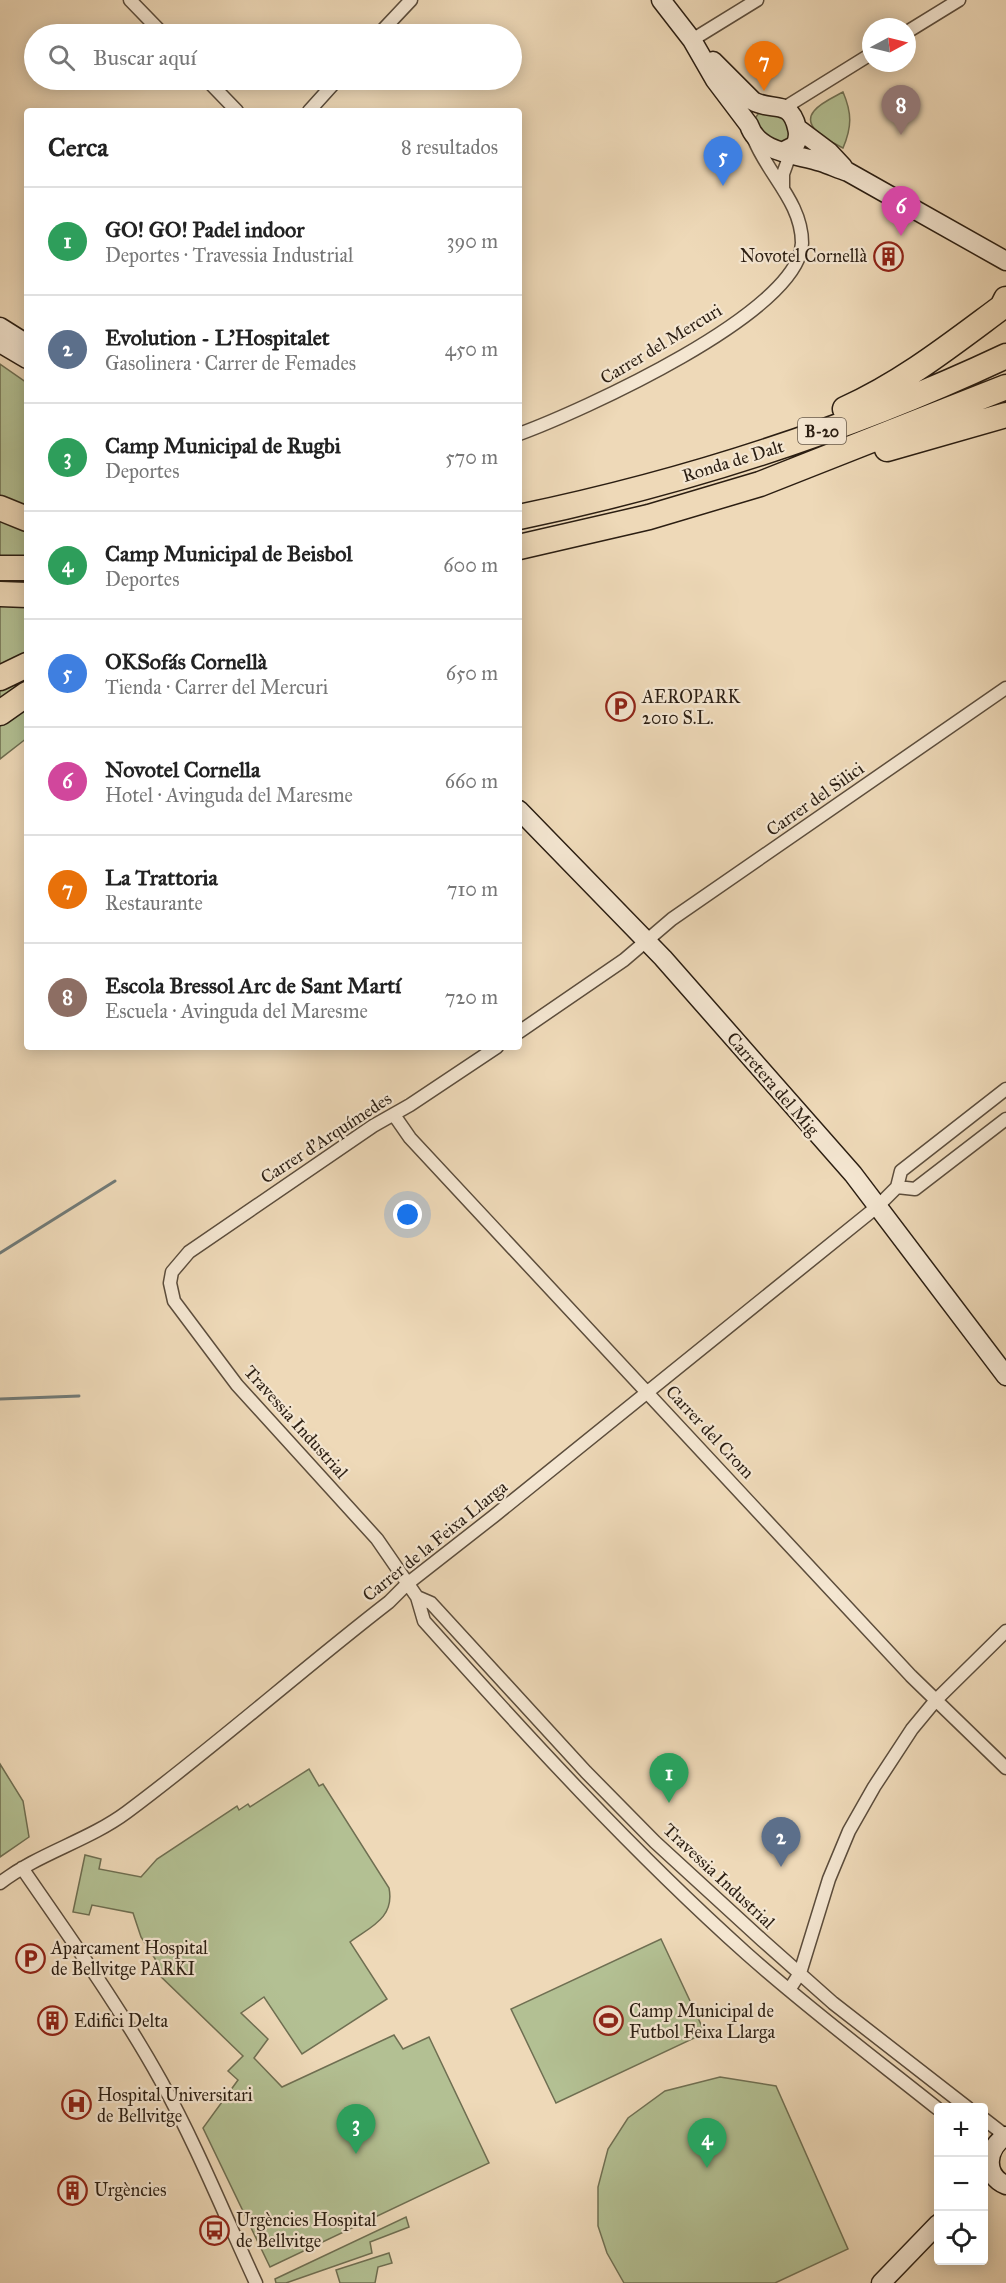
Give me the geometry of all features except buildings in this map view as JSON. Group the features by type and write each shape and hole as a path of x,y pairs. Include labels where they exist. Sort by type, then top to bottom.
{"highway":[{"path":"633,491 854,405 903,378 1005,303"},
{"name":"Ronda de Dalt","path":"522,516 633,491 728,464 911,398 1006,356"},
{"name":"Ronda de Dalt","path":"522,546 649,517 760,484 1006,387"},
{"path":"760,484 1006,415"},
{"path":"0,508 24,518"},
{"path":"0,568 24,568"},
{"path":"0,594 24,595"},
{"path":"0,678 24,666"},
{"path":"0,713 24,696"}],"street":[{"path":"130,0 153,24"},
{"path":"388,24 411,0"},
{"path":"661,0 692,40 746,96 760,105"},
{"path":"692,40 757,0"},
{"path":"916,25 941,5 959,0"},
{"path":"692,40 715,80 750,129 768,147 788,151 848,172 1006,261"},
{"path":"784,108 862,60"},
{"path":"217,90 234,108"},
{"path":"312,108 329,90"},
{"path":"750,129 754,107 760,105 784,108 794,117 797,143 788,151 783,174 783,188"},
{"path":"797,128 829,152 848,172"},
{"name":"Carrer del Mercuri","path":"522,433 585,408 659,370 710,340 761,302 781,284 795,266 800,256 802,243 798,218 783,188 765,162 750,129"},
{"path":"0,327 24,342"},
{"path":"0,343 24,357"},
{"name":"Carrer del Silici","path":"646,942 672,919 1006,688"},
{"name":"Carretera del Mig","path":"522,813 646,942 845,1165 1006,1376"},
{"path":"522,1030 624,960 646,942"},
{"name":"Carrer d'Arquímedes","path":"177,1264 189,1252 227,1225 373,1126 394,1115 492,1050"},
{"name":"Carrer de la Feixa Llarga","path":"0,1883 22,1868 98,1831 127,1812 878,1206 897,1187 901,1171 1006,1089"},
{"name":"Carrer del Crom","path":"394,1115 410,1138 936,1700 1006,1768"},
{"path":"897,1187 915,1189 1006,1119"},
{"name":"Travessia Industrial","path":"177,1264 172,1272 170,1283 174,1301 183,1314 237,1385 377,1539 417,1597 424,1620 585,1797 673,1884 789,1990 934,2105"},
{"name":"Travessia Industrial","path":"417,1597 431,1603 586,1772 656,1842 833,2003 962,2103"},
{"path":"789,1990 800,1973 829,1879 849,1831 897,1751 936,1700 1006,1631"},
{"path":"22,1868 131,2031 161,2081 182,2121 256,2283"},
{"path":"988,2122 1006,2136 998,2140 988,2157"},
{"path":"988,2161 992,2173 1004,2184"},
{"path":"988,2186 1004,2184"},
{"path":"881,2283 934,2229"}],"green space":[{"path":"843,92 850,120 843,148 819,134 811,123 811,117 820,105"},
{"path":"760,111 784,118 792,138 782,145 767,138 755,122"},
{"path":"0,364 24,381 24,740 0,759"},
{"path":"0,1764 23,1801 29,1837 0,1857"},
{"path":"309,1769 319,1786 323,1784 389,1888 390,1898 385,1914 373,1926 350,1942 387,1999 302,2054 264,1997 241,2013 268,2039 254,2058 282,2087 394,2035 403,2049 429,2037 489,2163 270,2267 203,2128 238,2080 228,2071 243,2056 153,1969 159,1965 141,1937 133,1913 92,1905 89,1915 73,1912 85,1855 101,1859 99,1869 141,1877 157,1859 237,1806 239,1810 248,1804 250,1807"},
{"name":"Camp Municipal de Futbol Feixa Llarga","path":"661,1939 705,2033 556,2103 511,2009"},
{"path":"720,2077 776,2086 848,2249 775,2283 624,2283 607,2253 598,2226 598,2187 608,2149 628,2118 665,2091"},
{"path":"406,2217 409,2227 370,2242 372,2253 286,2283 276,2283 275,2279"},
{"path":"389,2253 392,2263 378,2267 375,2283 340,2283 336,2270"}],"waterway":[{"path":"0,1253 115,1181"},
{"path":"0,1399 79,1396"}],"place":[{"name":"La Trattoria","path":"764,91"},
{"name":"Escola Bressol Arc de Sant Martí","path":"901,135"},
{"name":"OKSofás Cornellà","path":"723,186"},
{"name":"Novotel Cornella","path":"901,236"},
{"name":"Novotel Cornellà","path":"888,256"},
{"name":"AEROPARK 2010 S.L.","path":"621,707"},
{"name":"GO! GO! Padel indoor","path":"669,1803"},
{"name":"Evolution - L'Hospitalet","path":"781,1867"},
{"name":"Aparcament Hospital de Bellvitge PARKI","path":"30,1958"},
{"name":"Edifici Delta","path":"53,2021"},
{"name":"Camp Municipal de Futbol Feixa Llarga","path":"608,2021"},
{"name":"Hospital Universitari de Bellvitge","path":"76,2105"},
{"name":"Camp Municipal de Rugbi","path":"356,2154"},
{"name":"Camp Municipal de Beisbol","path":"707,2168"},
{"name":"Urgències","path":"73,2190"},
{"name":"Urgències Hospital de Bellvitge","path":"215,2230"}]}
